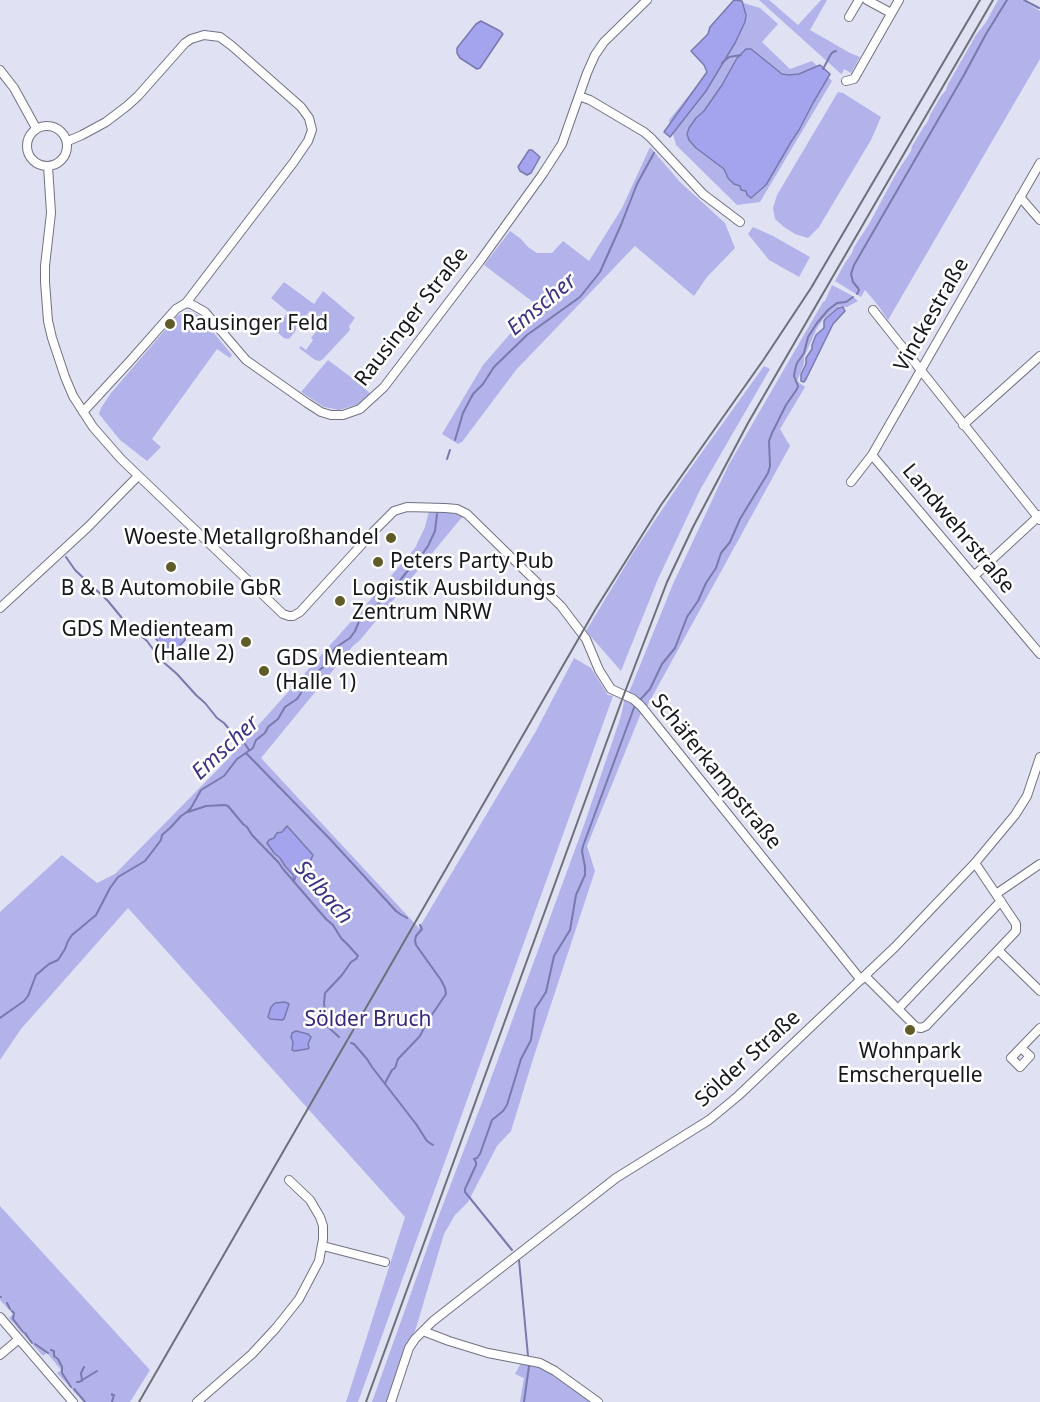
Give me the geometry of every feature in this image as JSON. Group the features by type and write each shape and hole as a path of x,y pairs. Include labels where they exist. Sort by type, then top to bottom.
{"street":[{"name":"Rausinger Straße","path":"186,303 205,312 246,360 307,404 331,415 343,415 360,409 384,387 542,175 562,144 595,55 604,42 647,0"},
{"path":"849,17 859,0"},
{"path":"867,0 891,14"},
{"path":"846,81 854,79 899,0"},
{"path":"68,141 106,122 127,106 185,43 204,35 220,37 232,45 301,107 309,118 312,130 308,141 287,171 186,303 176,309 83,412"},
{"path":"0,70 14,88 36,129"},
{"path":"579,96 590,100 644,132 703,194 740,222"},
{"path":"49,125 65,135 68,141 63,160 53,166 35,162 28,152 27,145 31,133 49,125"},
{"name":"Vinckestraße","path":"851,482 872,455 1040,163"},
{"path":"0,608 88,527 138,476 104,442 83,412 64,377 52,338 48,321 45,266 51,213 48,166"},
{"path":"1020,197 1040,220"},
{"path":"873,310 1039,518 974,576"},
{"path":"963,425 1040,356"},
{"name":"Landwehrstraße","path":"872,455 1040,654"},
{"name":"Schäferkampstraße","path":"138,476 283,614 289,616 300,612 394,511 406,507 445,507 467,514 561,606 586,639 599,670 611,689 638,702 863,978"},
{"name":"Sölder Straße","path":"391,1402 409,1348 442,1313 616,1178 716,1114 863,978 941,900 1015,815 1027,796 1040,757"},
{"path":"863,978 916,1027 926,1026 1017,929 1016,924 975,863"},
{"path":"996,894 1040,864"},
{"path":"898,1009 1001,901"},
{"path":"998,950 1040,991"},
{"path":"1021,1048 1040,1028"},
{"path":"197,1402 252,1354 279,1325 305,1288 319,1261 323,1246 323,1226 310,1200 289,1180"},
{"path":"323,1246 386,1262"},
{"path":"0,1317 73,1402"},
{"path":"423,1331 488,1353 540,1363 598,1402"},
{"path":"0,1356 19,1339"}],"green space":[{"path":"734,0 760,8 778,24 762,42 790,69 812,61 832,81 760,202 737,205 676,145 669,120 733,41"},
{"path":"759,0 769,0 798,25 821,0 827,0 810,30 860,57 851,73 844,69 842,74 840,73"},
{"path":"998,0 1022,0 1040,11 1040,59 888,320 865,290 861,297 835,281"},
{"path":"838,92 881,117 871,140 819,227 808,238 784,227 775,219 773,208 777,195"},
{"path":"650,147 680,182 725,223 735,248 707,277 694,296 635,246 516,370 462,442 458,444 442,434 483,365 523,319 541,308 484,265 510,231 537,253 552,253 563,241 589,261 622,208"},
{"path":"753,227 810,257 799,277 769,260 748,234"},
{"path":"284,282 314,304 323,291 355,318 349,326 350,330 320,361 299,348 301,346 306,350 313,340 311,338 324,321 310,311 296,326 290,338 284,338 278,333 276,328 288,312 271,298"},
{"path":"832,285 858,301 847,307 839,306 824,318 817,328 804,357 804,364 797,381 805,387 780,429 790,446 646,708 634,695 626,694 630,690 673,584 728,466 825,301"},
{"path":"186,311 200,316 232,355 230,358 217,349 152,439 161,447 147,461 120,440 99,414 111,393 177,316"},
{"path":"328,360 371,394 359,404 339,410 324,407 301,392"},
{"path":"764,366 770,369 700,490 658,579 621,671 586,631 633,553 682,480"},
{"name":"Sölder Bruch","path":"429,511 463,516 261,758 419,928 536,731 574,658 591,668 608,695 613,696 358,1402 346,1402 405,1217 128,908 21,1029 0,1060 0,912 62,855 97,883 115,874 229,758 365,606 415,548 425,527"},
{"path":"625,697 641,713 587,846 595,871 511,1131 497,1146 468,1202 455,1215 444,1234 416,1328 386,1402 372,1402 584,825 621,716"},
{"path":"0,1206 150,1370 130,1402 84,1402 57,1373 61,1370 47,1353 43,1356 9,1318 13,1314 0,1300"},
{"path":"522,1361 543,1367 590,1402 520,1402 524,1378 515,1374"}],"shaded area":[{"path":"734,0 742,1 746,15 745,22 706,91 670,137 664,132 707,72 704,65 691,51 708,34 710,27"},
{"path":"481,21 503,34 480,68 477,69 460,58 457,48"},
{"path":"746,49 751,49 782,74 799,74 820,65 830,74 766,185 751,198 746,191 741,190 740,186 728,178 724,169 696,148 687,134 696,118 704,111 722,85 737,58"},
{"path":"529,150 540,157 531,173 527,175 518,167"},
{"path":"843,307 845,311 833,324 806,379 804,382 801,381 806,358 812,349 816,335 824,328 826,318 838,308"},
{"path":"170,623 182,629 186,636 178,648 170,654 153,635 161,626"},
{"path":"287,826 313,855 294,881 293,875 267,843"},
{"path":"275,1003 289,1004 284,1019 268,1017"},
{"path":"296,1031 311,1037 309,1048 292,1050 291,1037"}],"waterway":[{"path":"857,294 859,290 851,274 854,265 1007,0"},
{"name":"Emscher","path":"1024,0 1039,8"},
{"name":"Emscher","path":"823,69 831,54 836,51"},
{"name":"Emscher","path":"722,63 729,57 741,55"},
{"name":"Emscher","path":"455,440 463,413 473,394 494,367 527,335 580,297 600,272 637,184 654,153"},
{"path":"640,700 650,689 662,664 675,648 687,617 716,568 721,553 730,542 740,519 768,473 769,441 786,405 797,389 795,370 804,353 808,337 828,310 837,303 846,302 853,297"},
{"name":"Emscher","path":"447,459 450,450"},
{"name":"Emscher","path":"0,1018 24,1001 36,975 58,960 72,935 96,915 118,877 145,861 161,840 162,835 191,808 201,790 224,776 237,759 253,748 256,740 278,719 285,707 297,699 312,676 327,664 335,648 350,638 360,619 393,589 428,546 435,531 437,514"},
{"path":"66,557 75,570 108,601 126,623 147,641 161,660 239,739"},
{"path":"474,1159 480,1154 492,1120 507,1105 521,1059 531,1040 535,1009 546,992 554,956 570,930 576,895 585,875 583,846 635,705"},
{"path":"245,744 249,750"},
{"path":"246,753 396,911 407,918"},
{"name":"Selbach","path":"188,812 206,806 228,806 358,956 325,993 324,1004 328,1027 339,1037"},
{"path":"385,1083 398,1059 420,1036 446,994 441,980 416,945 416,936 422,929 420,925"},
{"name":"Selbach","path":"351,1043 367,1059 427,1141 433,1145"},
{"name":"Selbach","path":"474,1159 476,1165 465,1192 512,1250"},
{"name":"Selbach","path":"519,1260 528,1356"},
{"path":"7,1303 10,1309"},
{"path":"12,1311 13,1319 23,1332"},
{"path":"25,1333 32,1343"},
{"path":"35,1344 48,1353"},
{"path":"51,1350 54,1351 54,1356 61,1365"},
{"path":"62,1366 62,1373 71,1387"},
{"name":"Selbach","path":"524,1402 529,1366"},
{"path":"82,1381 81,1373 84,1367"},
{"path":"77,1382 97,1371"},
{"path":"74,1389 85,1402"},
{"path":"112,1402 114,1395"}],"railway":[{"path":"139,1402 595,610 661,505 811,288 980,0"},
{"path":"366,1402 667,582 748,423 993,0"}],"place":[{"name":"Rausinger Feld","path":"170,324"},
{"name":"Woeste Metallgroßhandel","path":"391,538"},
{"name":"Peters Party Pub","path":"378,562"},
{"name":"B & B Automobile GbR","path":"171,567"},
{"name":"Logistik Ausbildungs Zentrum NRW","path":"340,601"},
{"name":"GDS Medienteam (Halle 2)","path":"246,642"},
{"name":"GDS Medienteam (Halle 1)","path":"264,671"},
{"name":"Wohnpark Emscherquelle","path":"910,1030"}]}
